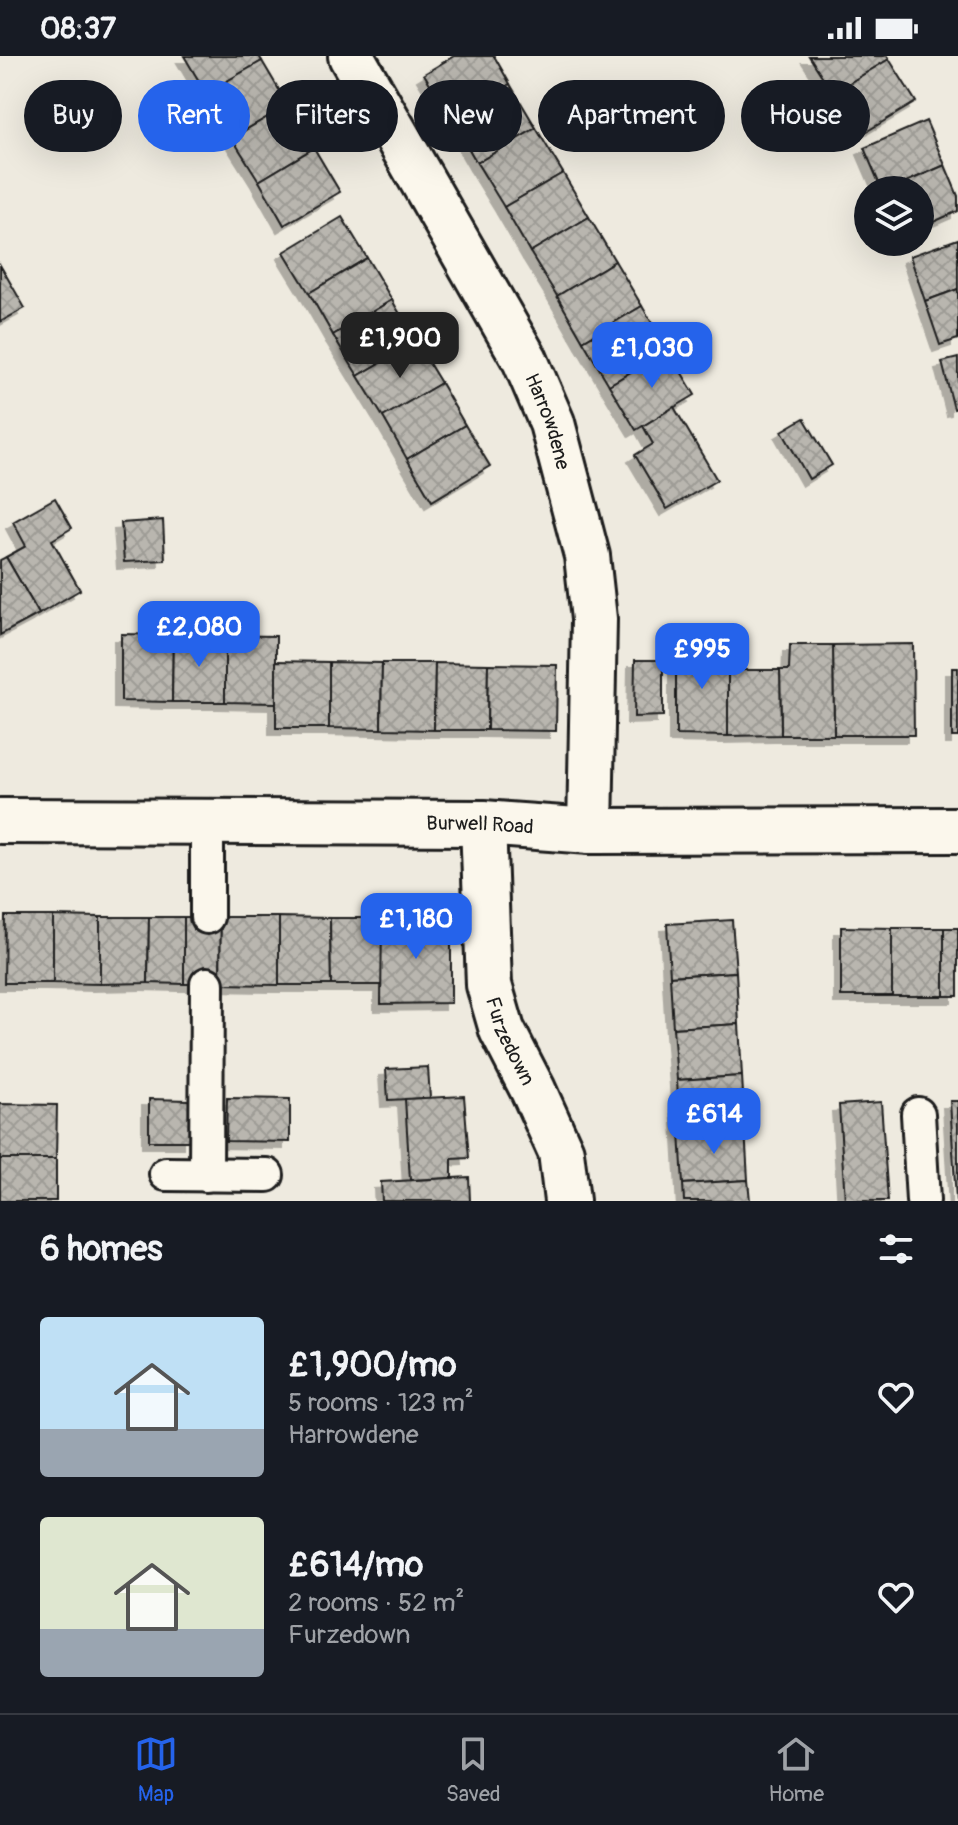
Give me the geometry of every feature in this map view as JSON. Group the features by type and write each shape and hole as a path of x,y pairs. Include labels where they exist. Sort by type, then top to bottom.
{"street":[{"name":"Harrowdene","path":"351,56 525,360 552,423 587,556 594,619 590,831"},
{"name":"Burwell Road","path":"0,821 483,823 590,831 958,830"},
{"name":"Furzedown","path":"483,823 489,985 502,1030 561,1152 567,1201"}],"lane":[{"path":"207,821 207,917"},
{"path":"206,1175 207,984"},
{"path":"918,1114 923,1201"},
{"path":"166,1174 267,1175"}],"building":[{"path":"184,56 259,56 262,61 229,80 198,80"},
{"path":"454,56 494,56 508,80 428,80 424,74"},
{"path":"809,56 887,56 889,59 854,80 825,80"},
{"path":"889,59 916,102 870,129 870,80 854,80"},
{"path":"262,61 273,80 266,80 266,118 250,127 250,80 229,80"},
{"path":"522,104 536,128 522,136"},
{"path":"266,118 266,152 307,152 259,181 241,152 250,152 250,127"},
{"path":"926,121 945,165 920,176 876,176 866,152 870,152 870,145"},
{"path":"536,128 538,152 550,152 563,173 504,207 477,163 496,152 522,152 522,136"},
{"path":"307,152 316,152 340,192 284,225 259,181"},
{"path":"471,152 496,152 477,163"},
{"path":"945,165 958,196 958,211 934,222 934,176 920,176"},
{"path":"563,173 589,217 530,252 504,207"},
{"path":"342,217 367,258 309,293 284,252"},
{"path":"589,217 615,261 557,296 530,252"},
{"path":"958,239 958,289 925,301 910,256 934,256 934,248"},
{"path":"367,258 392,300 333,335 309,293"},
{"path":"615,261 642,306 583,341 557,296"},
{"path":"0,265 25,308 0,322"},
{"path":"958,289 958,339 940,345 925,301"},
{"path":"392,300 416,342 358,376 333,335"},
{"path":"642,306 668,350 609,385 583,341"},
{"path":"416,342 441,383 383,417 358,376"},
{"path":"668,350 695,395 636,430 609,385"},
{"path":"958,358 958,408 954,409 942,362"},
{"path":"441,383 465,425 407,459 383,417"},
{"path":"674,407 717,480 667,509 635,455 653,444 643,426"},
{"path":"804,418 832,465 809,479 782,431"},
{"path":"465,425 490,466 432,501 407,459"},
{"path":"55,498 72,528 52,540 80,590 39,614 6,557 26,546 13,522"},
{"path":"163,520 165,560 124,562 121,523"},
{"path":"6,557 39,614 0,635 0,560"},
{"path":"121,634 173,635 172,702 121,701"},
{"path":"173,635 225,635 225,702 172,702"},
{"path":"225,635 276,636 276,703 225,702"},
{"path":"913,644 914,735 834,735 833,645"},
{"path":"790,645 833,645 834,735 781,735 780,670 789,670"},
{"path":"676,646 728,646 728,736 676,735"},
{"path":"635,660 663,660 663,716 634,717"},
{"path":"276,661 329,662 329,728 276,728"},
{"path":"329,662 382,663 381,729 329,728"},
{"path":"382,663 435,663 434,730 381,729"},
{"path":"435,663 488,664 487,730 434,730"},
{"path":"488,664 557,665 556,731 487,730"},
{"path":"952,668 958,668 958,737 952,737"},
{"path":"728,670 780,670 781,735 728,736"},
{"path":"5,916 53,916 53,983 4,983"},
{"path":"53,916 100,917 100,984 53,983"},
{"path":"100,917 149,917 148,983 100,984"},
{"path":"149,917 184,917 184,984 148,983"},
{"path":"184,917 221,917 220,984 184,984"},
{"path":"221,917 279,917 279,985 220,984"},
{"path":"279,917 330,918 331,985 279,985"},
{"path":"330,918 382,918 382,985 331,985"},
{"path":"382,918 451,918 451,1003 381,1004"},
{"path":"732,920 736,972 670,976 667,924"},
{"path":"841,927 892,928 892,996 841,996"},
{"path":"892,928 944,928 944,996 892,996"},
{"path":"944,928 958,928 958,996 944,996"},
{"path":"736,972 739,1024 673,1028 670,976"},
{"path":"739,1024 742,1076 677,1080 673,1028"},
{"path":"428,1067 430,1098 388,1100 386,1069"},
{"path":"742,1076 745,1128 680,1132 677,1080"},
{"path":"464,1096 469,1158 452,1159 452,1178 410,1180 405,1099"},
{"path":"227,1098 290,1099 290,1142 226,1141"},
{"path":"149,1099 190,1100 190,1141 149,1141"},
{"path":"950,1101 958,1101 958,1201 956,1201"},
{"path":"881,1102 888,1201 845,1201 839,1105"},
{"path":"0,1104 57,1105 56,1159 0,1159"},
{"path":"745,1128 748,1180 683,1184 680,1132"},
{"path":"0,1159 56,1159 56,1201 0,1201"},
{"path":"469,1177 470,1201 382,1201 381,1182"},
{"path":"748,1180 750,1201 684,1201 683,1184"}]}
